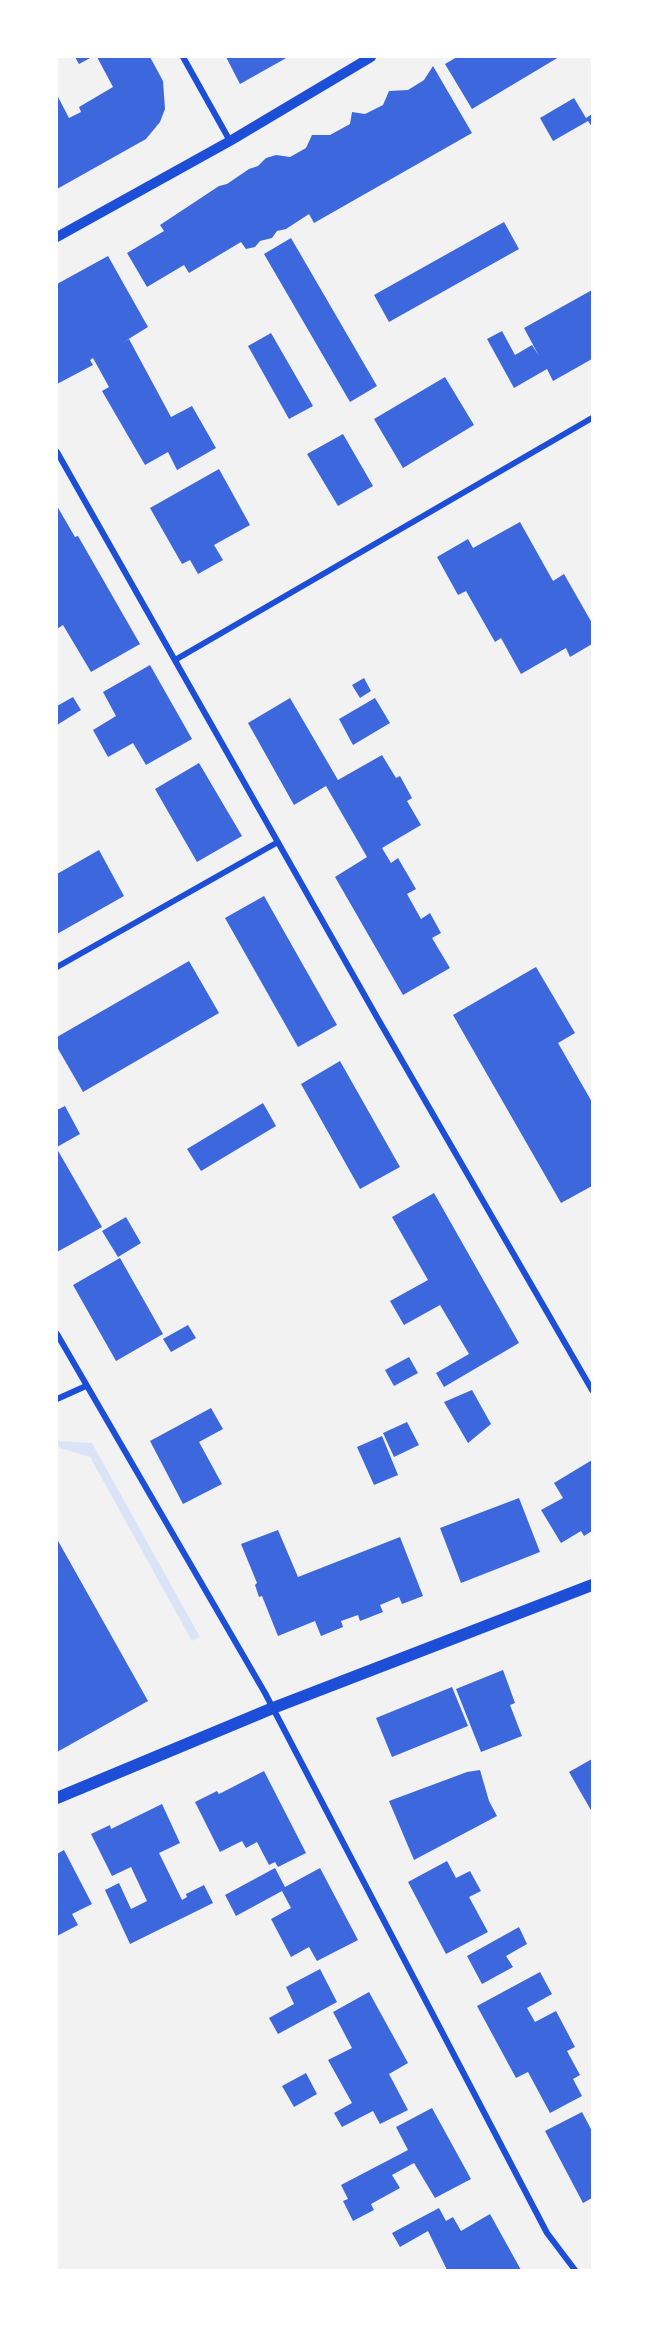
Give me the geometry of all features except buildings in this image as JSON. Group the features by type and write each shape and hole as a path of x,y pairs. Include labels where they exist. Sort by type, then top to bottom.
{"main road":[{"path":"57,1798 273,1708 592,1585"}],"street":[{"path":"183,57 230,141"},
{"path":"57,237 230,141 371,57"},
{"path":"175,660 592,418"},
{"path":"57,452 592,1390"},
{"path":"57,967 278,842"},
{"path":"57,1334 273,1708 547,2233 575,2270"},
{"path":"57,1399 86,1386"}],"shaded area":[{"path":"57,1441 92,1443 200,1637 192,1641 90,1457 60,1448"}]}
